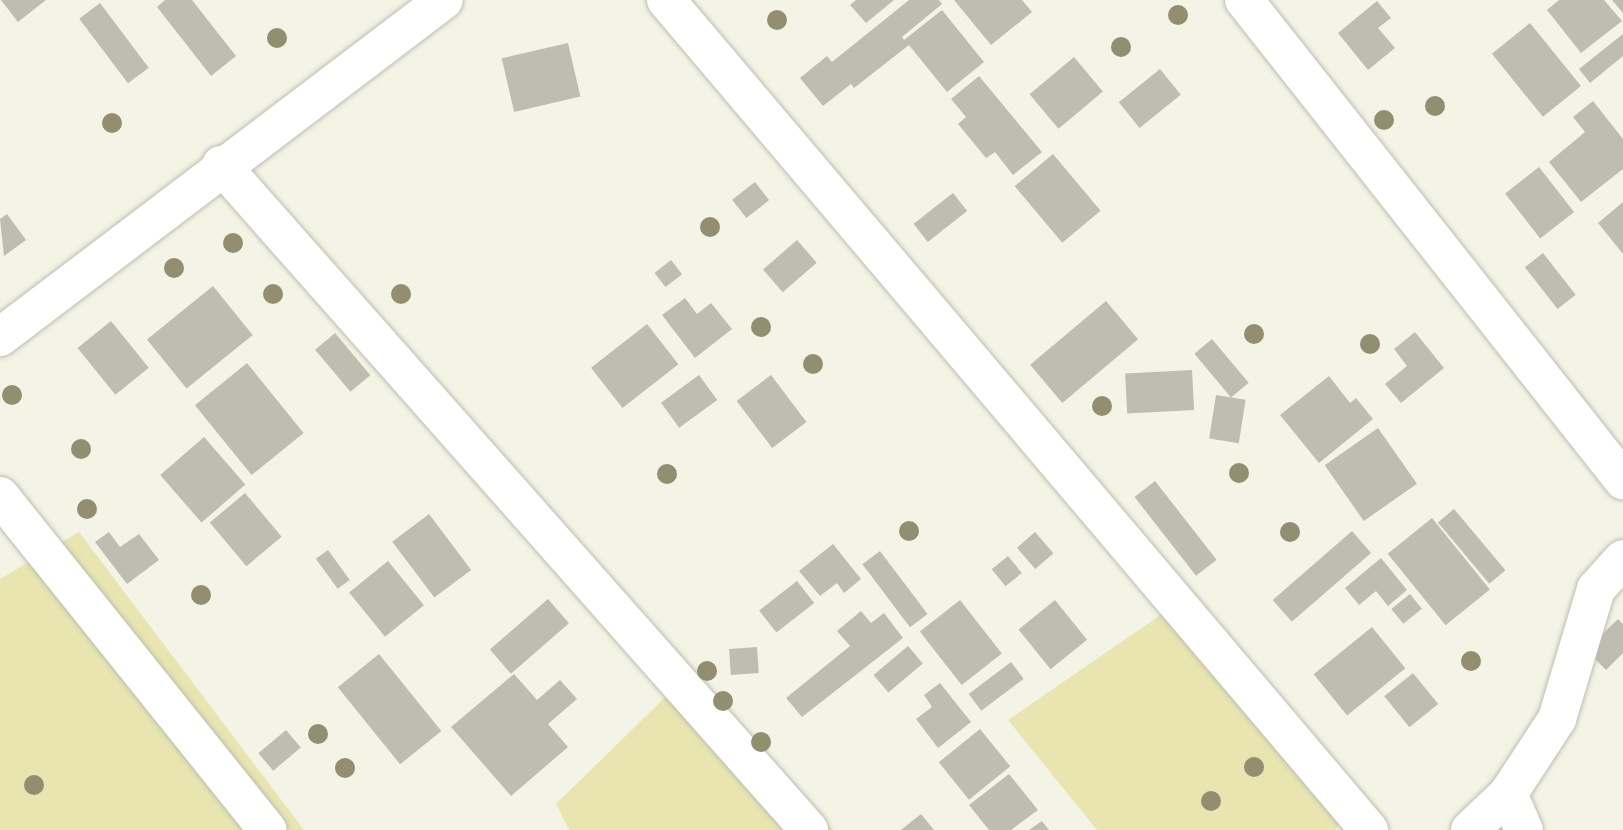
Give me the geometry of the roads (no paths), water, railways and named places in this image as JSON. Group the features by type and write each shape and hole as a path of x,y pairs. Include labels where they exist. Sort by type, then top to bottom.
{"street":[{"path":"0,337 221,165 444,0"},
{"path":"666,0 1369,830"},
{"path":"1244,0 1623,480"},
{"path":"221,165 809,830"},
{"path":"0,496 268,830"},
{"path":"1470,830 1508,794 1557,719 1596,589 1623,559"},
{"path":"1508,794 1524,830"}]}
